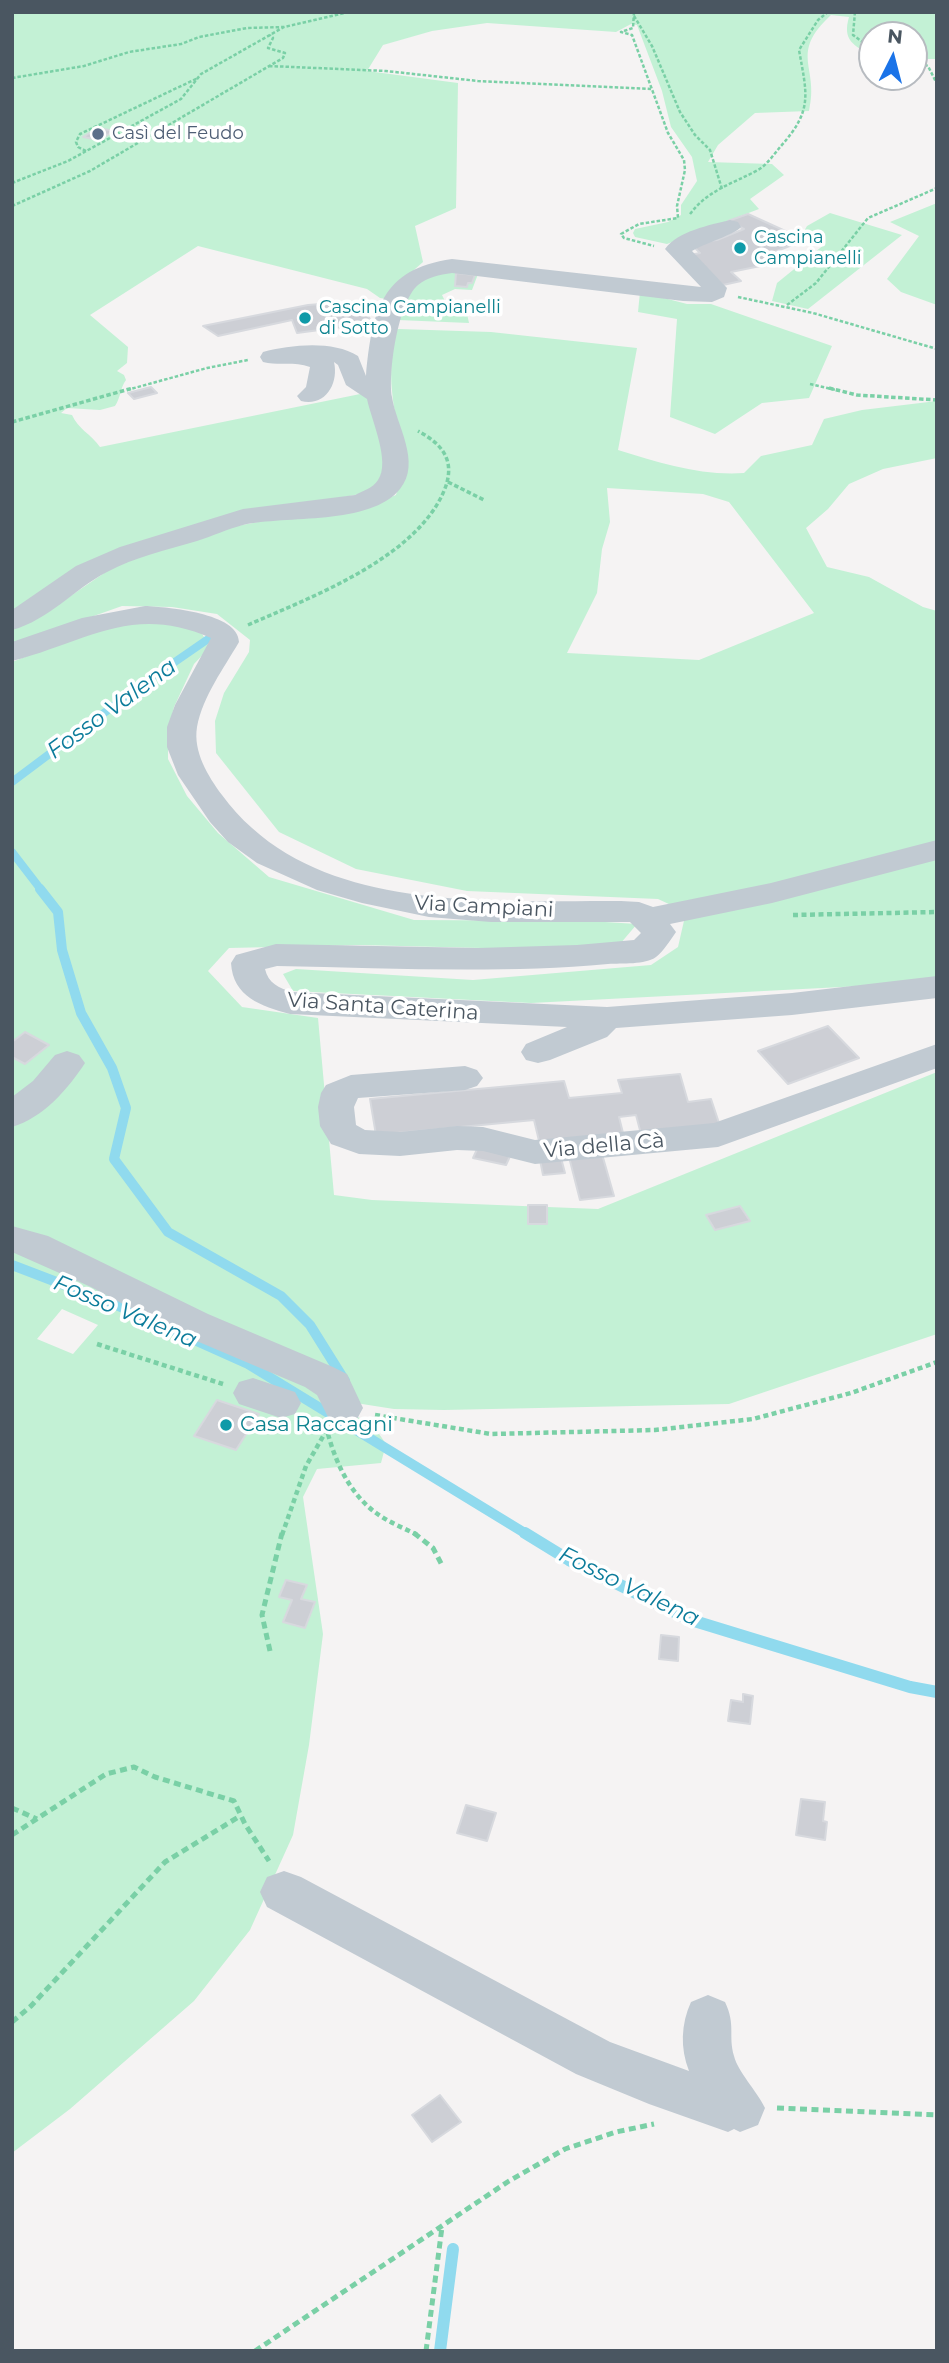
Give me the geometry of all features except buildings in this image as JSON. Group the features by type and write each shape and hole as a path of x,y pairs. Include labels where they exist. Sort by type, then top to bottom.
{"street":[{"path":"12,621 97,566 149,547 243,517 288,510 343,507 380,495 391,484 394,468 393,444 381,405 379,371 389,312 396,293 428,268 452,266 683,294 712,295 716,292 677,249 703,235 730,227"},
{"path":"284,356 320,352 341,356 349,361 355,380 381,405"},
{"path":"284,356 323,365 318,390 310,396"},
{"path":"12,652 110,617 178,615 231,632"},
{"name":"Via Campiani","path":"231,632 191,702 181,730 188,771 216,809 244,839 286,866 349,889 415,905 489,912 623,911 639,912 648,918"},
{"path":"648,918 772,893 937,850"},
{"name":"Via Santa Caterina","path":"648,918 659,932 644,950 577,956 478,959 276,955 248,963 249,977 264,996 290,1003 607,1018 792,1004 937,987"},
{"path":"538,1052 594,1029 607,1018"},
{"name":"Via della Cà","path":"465,1078 351,1087 339,1093 336,1107 338,1126 345,1135 359,1142 400,1144 444,1139 483,1139 535,1153 718,1135 937,1055"},
{"path":"12,1115 46,1089 67,1063"},
{"path":"12,1238 35,1245 104,1277 194,1324 319,1377 333,1385 354,1410"},
{"path":"284,1892 593,2058 649,2081 734,2108 709,2064 706,2048 708,2018"}],"path":[{"path":"12,78 84,66 129,52 181,44 199,37 247,28 284,27 349,12"},
{"path":"691,214 702,198 762,168 798,127 805,107 806,88 799,50 818,20 828,12"},
{"path":"855,12 850,29 858,40"},
{"path":"634,14 652,46 680,112 695,135 710,150 722,189"},
{"path":"622,236 624,229 636,225 678,218 675,208 686,172 684,158 668,133 665,119 650,89 645,64 632,35 621,32 633,28 634,14"},
{"path":"86,151 78,147 76,142 80,134 199,77 237,51 284,27"},
{"path":"12,206 90,171 283,58 285,53 268,48 273,38 270,35"},
{"path":"269,66 650,89"},
{"path":"928,66 937,84"},
{"path":"12,183 86,151 181,99 199,77"},
{"path":"137,122 146,125"},
{"path":"785,306 816,283 868,218 937,188"},
{"path":"716,292 785,306 937,349"},
{"path":"12,422 207,368 284,356"},
{"path":"810,384 857,395 937,400"},
{"path":"231,632 318,593 379,560 430,518 446,491 452,464 447,454 430,437 381,405"},
{"path":"448,482 484,500"},
{"path":"784,916 937,912"},
{"path":"97,1344 267,1398"},
{"path":"354,1410 491,1434 655,1430 753,1419 851,1393 937,1362"},
{"path":"270,1651 262,1615 279,1543 306,1466 327,1430 332,1451 347,1483 381,1517 425,1537 443,1567"},
{"path":"12,1835 106,1774 134,1767 155,1777 234,1801 255,1841 268,1854 271,1868 284,1892"},
{"path":"12,1808 38,1819"},
{"path":"12,2022 31,2006 164,1862 240,1816"},
{"path":"255,2351 486,2196"},
{"path":"426,2351 443,2226"}],"green space":[{"path":"12,12 937,12 937,59 928,59 928,21 858,21 858,47 848,37 849,17 831,15 818,29 808,51 811,83 809,111 755,113 718,145 708,162 772,164 784,175 750,199 759,209 667,244 635,237 633,233 635,229 668,222 681,215 681,205 697,181 692,157 671,127 662,91 637,25 631,24 616,32 487,23 432,31 383,45 367,71 458,83 456,208 415,226 423,262 396,286 387,299 380,298 367,289 198,246 90,315 128,347 127,363 117,371 124,375 126,380 115,406 100,410 67,408 61,413 72,415 100,447 370,392 389,471 379,488 355,495 194,525 12,616"},
{"path":"937,203 937,305 901,292 887,279 919,236 890,222"},
{"path":"830,213 902,235 808,309 772,301 777,283 825,244 803,233 807,226"},
{"path":"453,268 641,292 687,304 711,304 832,346 809,398 762,403 715,434 670,417 677,319 638,312 640,292 478,274 472,290 455,289 442,295 445,301 423,300 423,304 466,309 469,323 398,320 403,298 414,282 431,272"},
{"path":"393,330 491,332 637,348 618,450 696,470 744,473 761,456 812,445 824,419 862,410 937,401 937,458 883,469 849,484 828,509 806,528 827,567 869,577 923,607 937,611 937,977 861,986 531,1003 293,991 283,974 296,969 473,980 651,965 678,947 686,912 658,899 467,891 356,869 279,832 216,753 215,721 224,693 249,652 250,640 217,614 172,607 122,606 12,645 12,626 50,610 113,567 226,528 285,517 352,512 396,495 400,457 391,383","holes":["607,488 703,494 729,502 814,613 699,660 567,653 597,593 602,549 610,522"]},
{"path":"150,619 198,627 210,647 194,664 174,707 168,732 168,759 187,796 218,833 269,877 414,920 589,921 637,924 620,944 521,949 360,945 229,948 208,971 242,1007 318,1018 334,1195 372,1200 598,1209 937,1072 937,1334 729,1404 444,1410 394,1409 330,1399 375,1428 386,1444 381,1463 317,1469 303,1497 323,1634 309,1745 293,1835 250,1930 194,2001 70,2109 12,2153 12,662 102,627","holes":["62,1309 98,1325 73,1354 37,1339"]}],"waterway":[{"name":"Fosso Valena","path":"12,782 140,686 211,637"},
{"name":"Fosso Valena","path":"12,852 42,891"},
{"name":"Fosso Valena","path":"40,889 58,912 62,950 81,1013 112,1068 126,1108 114,1159 168,1232 281,1296 310,1325 345,1381"},
{"name":"Fosso Valena","path":"12,1265 114,1304 248,1364 528,1535"},
{"name":"Fosso Valena","path":"525,1533 569,1560 691,1620 910,1687 937,1692"},
{"path":"440,2351 453,2249"}],"place":[{"name":"Casì del Feudo","path":"98,134"},
{"name":"Cascina Campianelli","path":"740,248"},
{"name":"Cascina Campianelli di Sotto","path":"305,318"},
{"name":"Casa Raccagni","path":"226,1425"}]}
